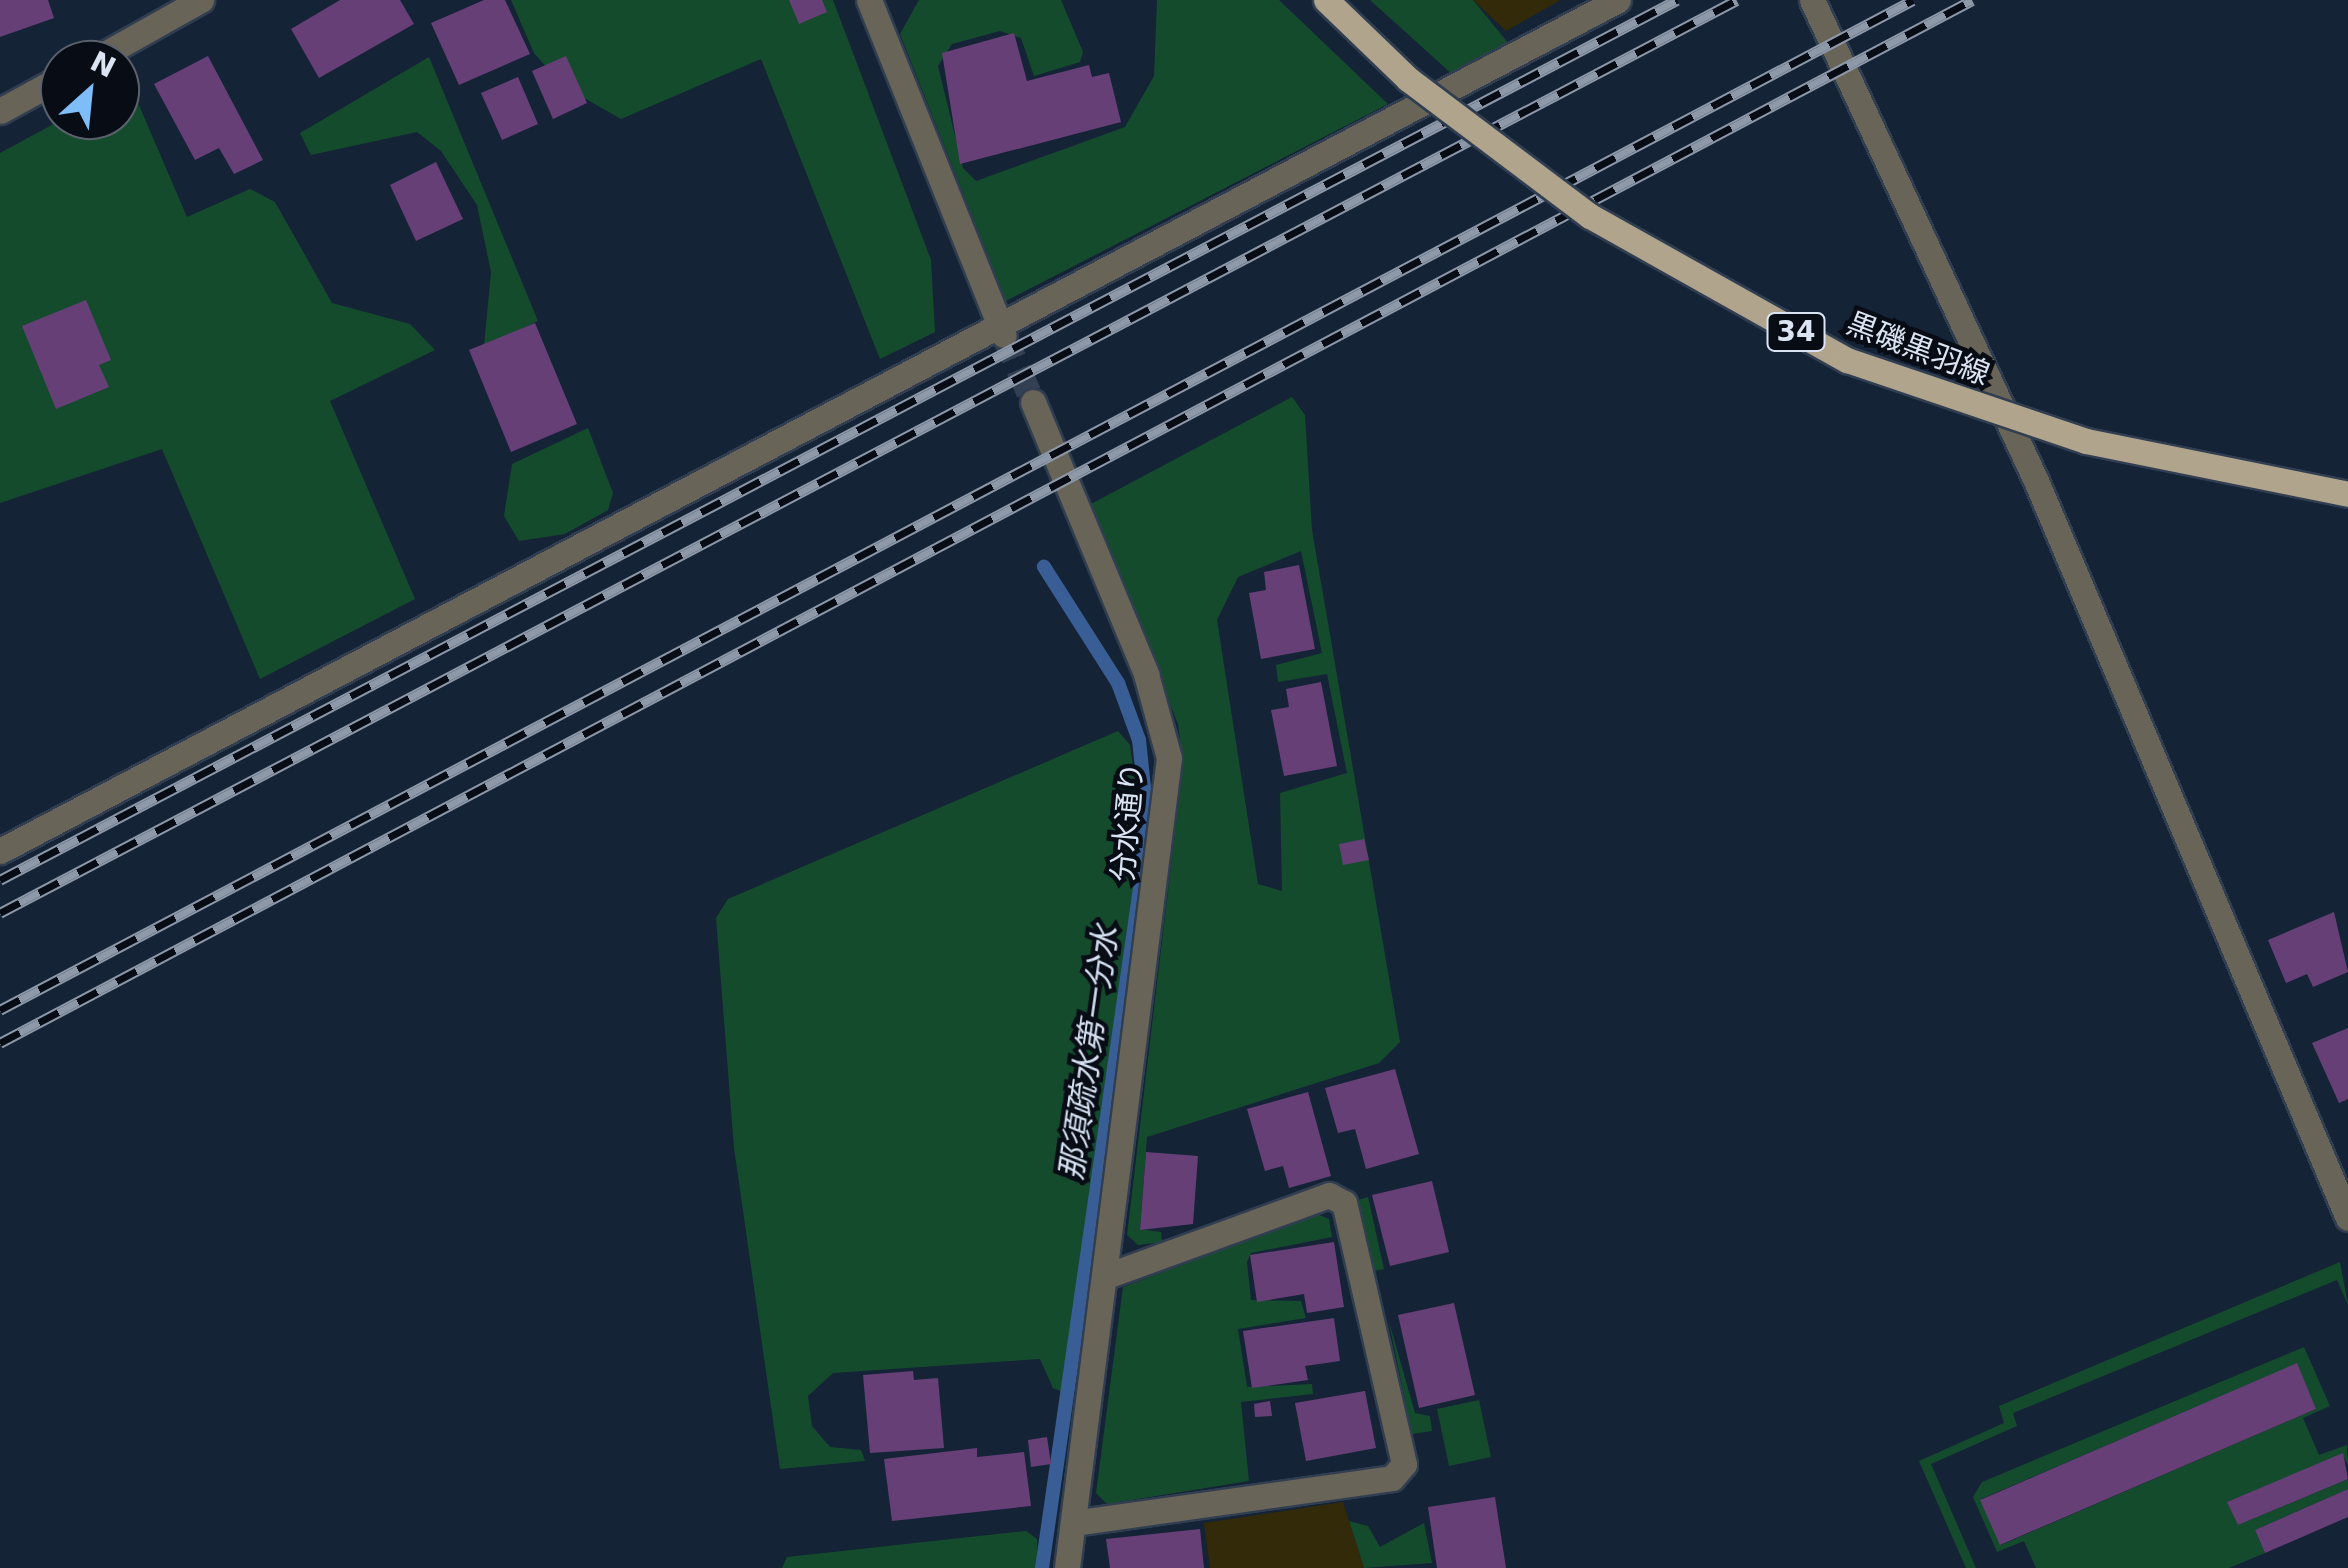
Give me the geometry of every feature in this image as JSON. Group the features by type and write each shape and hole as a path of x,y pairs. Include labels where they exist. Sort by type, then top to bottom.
{"main road":[{"name":"黒磯黒羽線","path":"1326,0 1408,79 1590,216 1847,360 2086,441 2348,494"}],"street":[{"path":"130,40 201,0"},
{"path":"868,0 1001,328"},
{"path":"0,850 1001,328 1618,0"},
{"path":"1812,0 2037,483 2348,1218"},
{"path":"0,112 40,89"},
{"name":"分水通り","path":"1033,402 1146,674 1168,758 1109,1275 1066,1568"},
{"path":"1073,1523 1392,1478 1404,1464 1344,1204 1329,1195 1109,1275"}],"green space":[{"path":"511,0 833,0 931,260 935,332 880,359 761,59 621,119 563,86 534,53"},
{"path":"919,0 1061,0 1083,52 1080,62 1034,76 1021,38 1000,31 952,44 938,66 963,168 976,181 1125,127 1154,76 1157,0 1279,0 1388,104 1006,301 900,34"},
{"path":"1370,0 1473,0 1509,44 1453,75"},
{"path":"429,57 538,321 484,346 491,272 477,205 441,151 417,132 311,155 300,133"},
{"path":"140,108 187,217 250,189 275,202 332,303 410,324 435,350 330,401 415,599 260,679 162,449 0,503 0,153 40,131 40,140 140,140"},
{"path":"1292,397 1305,415 1312,530 1400,1042 1379,1063 1147,1137 1140,1229 1161,1232 1162,1242 1138,1245 1127,1235 1183,765 1178,724 1089,505","holes":["1301,551 1322,653 1276,665 1278,682 1327,674 1347,773 1280,793 1282,891 1258,884 1217,620 1238,577"]},
{"path":"588,428 613,493 608,510 565,534 519,541 504,516 512,464"},
{"path":"1118,731 1130,745 1138,800 1136,873 1066,1393 1053,1388 1040,1359 833,1373 808,1396 812,1426 830,1447 861,1450 865,1461 780,1469 734,1148 716,918 728,899"},
{"path":"1368,1197 1384,1269 1374,1271 1358,1200"},
{"path":"1317,1214 1329,1219 1332,1237 1251,1253 1247,1262 1251,1300 1301,1301 1306,1318 1238,1329 1247,1387 1312,1384 1313,1394 1241,1402 1249,1481 1107,1504 1096,1493 1123,1287"},
{"path":"2340,1262 2348,1305 2337,1280 2013,1413 2017,1426 1931,1464 1976,1568 1966,1568 1919,1461 2004,1423 1999,1406"},
{"path":"1388,1318 1415,1413 1430,1416 1432,1431 1412,1434"},
{"path":"2304,1347 2330,1406 2303,1418 2319,1455 2347,1445 2348,1465 2342,1454 2228,1502 2238,1525 2348,1479 2348,1489 2255,1530 2265,1553 2229,1568 2036,1568 2024,1541 1997,1552 1973,1497 1982,1482","holes":["2296,1364 2316,1409 2001,1545 1981,1499"]},
{"path":"1479,1400 1491,1457 1449,1466 1437,1409"},
{"path":"1349,1521 1368,1526 1380,1547 1424,1523 1432,1563 1364,1568"},
{"path":"1026,1531 1037,1539 1038,1568 782,1568 787,1557"}],"sand":[{"path":"1473,0 1561,0 1506,31"},
{"path":"1343,1502 1364,1568 1210,1568 1204,1523"}],"building":[{"path":"0,0 48,0 54,18 0,37"},
{"path":"340,0 400,0 414,24 319,78 291,29"},
{"path":"484,0 505,0 530,54 459,85 431,23"},
{"path":"789,0 822,0 827,12 799,24"},
{"path":"1014,33 1027,81 1089,65 1092,77 1109,73 1121,122 960,164 942,53"},
{"path":"208,56 263,160 234,174 219,148 195,160 154,84"},
{"path":"566,56 587,103 553,119 532,71"},
{"path":"518,77 538,124 502,140 481,93"},
{"path":"436,162 463,219 416,241 390,185"},
{"path":"86,300 111,360 99,365 109,387 56,409 22,326"},
{"path":"535,323 577,424 511,452 469,350"},
{"path":"1299,565 1315,649 1261,659 1249,593 1266,590 1264,572"},
{"path":"1321,682 1337,766 1284,776 1271,710 1289,707 1286,689"},
{"path":"1364,839 1369,860 1343,865 1339,844"},
{"path":"2334,912 2348,972 2313,987 2307,974 2286,983 2268,940"},
{"path":"2348,1028 2348,1099 2339,1103 2312,1043"},
{"path":"1395,1069 1419,1154 1366,1169 1355,1129 1338,1133 1325,1088"},
{"path":"1308,1092 1331,1176 1289,1188 1283,1166 1265,1171 1247,1109"},
{"path":"1146,1152 1198,1156 1193,1224 1140,1230"},
{"path":"1432,1181 1449,1252 1390,1266 1372,1195"},
{"path":"1334,1242 1344,1307 1307,1313 1304,1294 1257,1302 1250,1255"},
{"path":"1454,1303 1475,1395 1419,1408 1398,1315"},
{"path":"1334,1318 1340,1361 1305,1366 1308,1380 1252,1388 1243,1331"},
{"path":"2297,1363 2316,1409 2000,1545 1980,1500"},
{"path":"913,1371 914,1380 938,1378 944,1448 870,1453 863,1375"},
{"path":"1365,1391 1376,1448 1306,1461 1295,1403"},
{"path":"1270,1401 1272,1416 1255,1417 1254,1404"},
{"path":"1047,1437 1051,1464 1031,1467 1028,1440"},
{"path":"977,1448 977,1457 1024,1452 1031,1506 892,1521 884,1459"},
{"path":"2343,1453 2348,1479 2238,1525 2227,1502"},
{"path":"2348,1489 2348,1517 2265,1553 2255,1530"},
{"path":"1495,1497 1506,1568 1437,1568 1428,1507"},
{"path":"1200,1529 1204,1568 1110,1568 1106,1539"}],"waterway":[{"name":"那須疏水第一分水","path":"1042,1568 1142,874 1145,797 1139,740 1118,683 1044,567"}],"tunnel":[{"path":"1004,335 1033,402"}],"railway":[{"path":"0,880 1677,0"},
{"path":"0,913 1737,0"},
{"path":"0,1010 1913,0"},
{"path":"0,1043 1972,0"}]}
